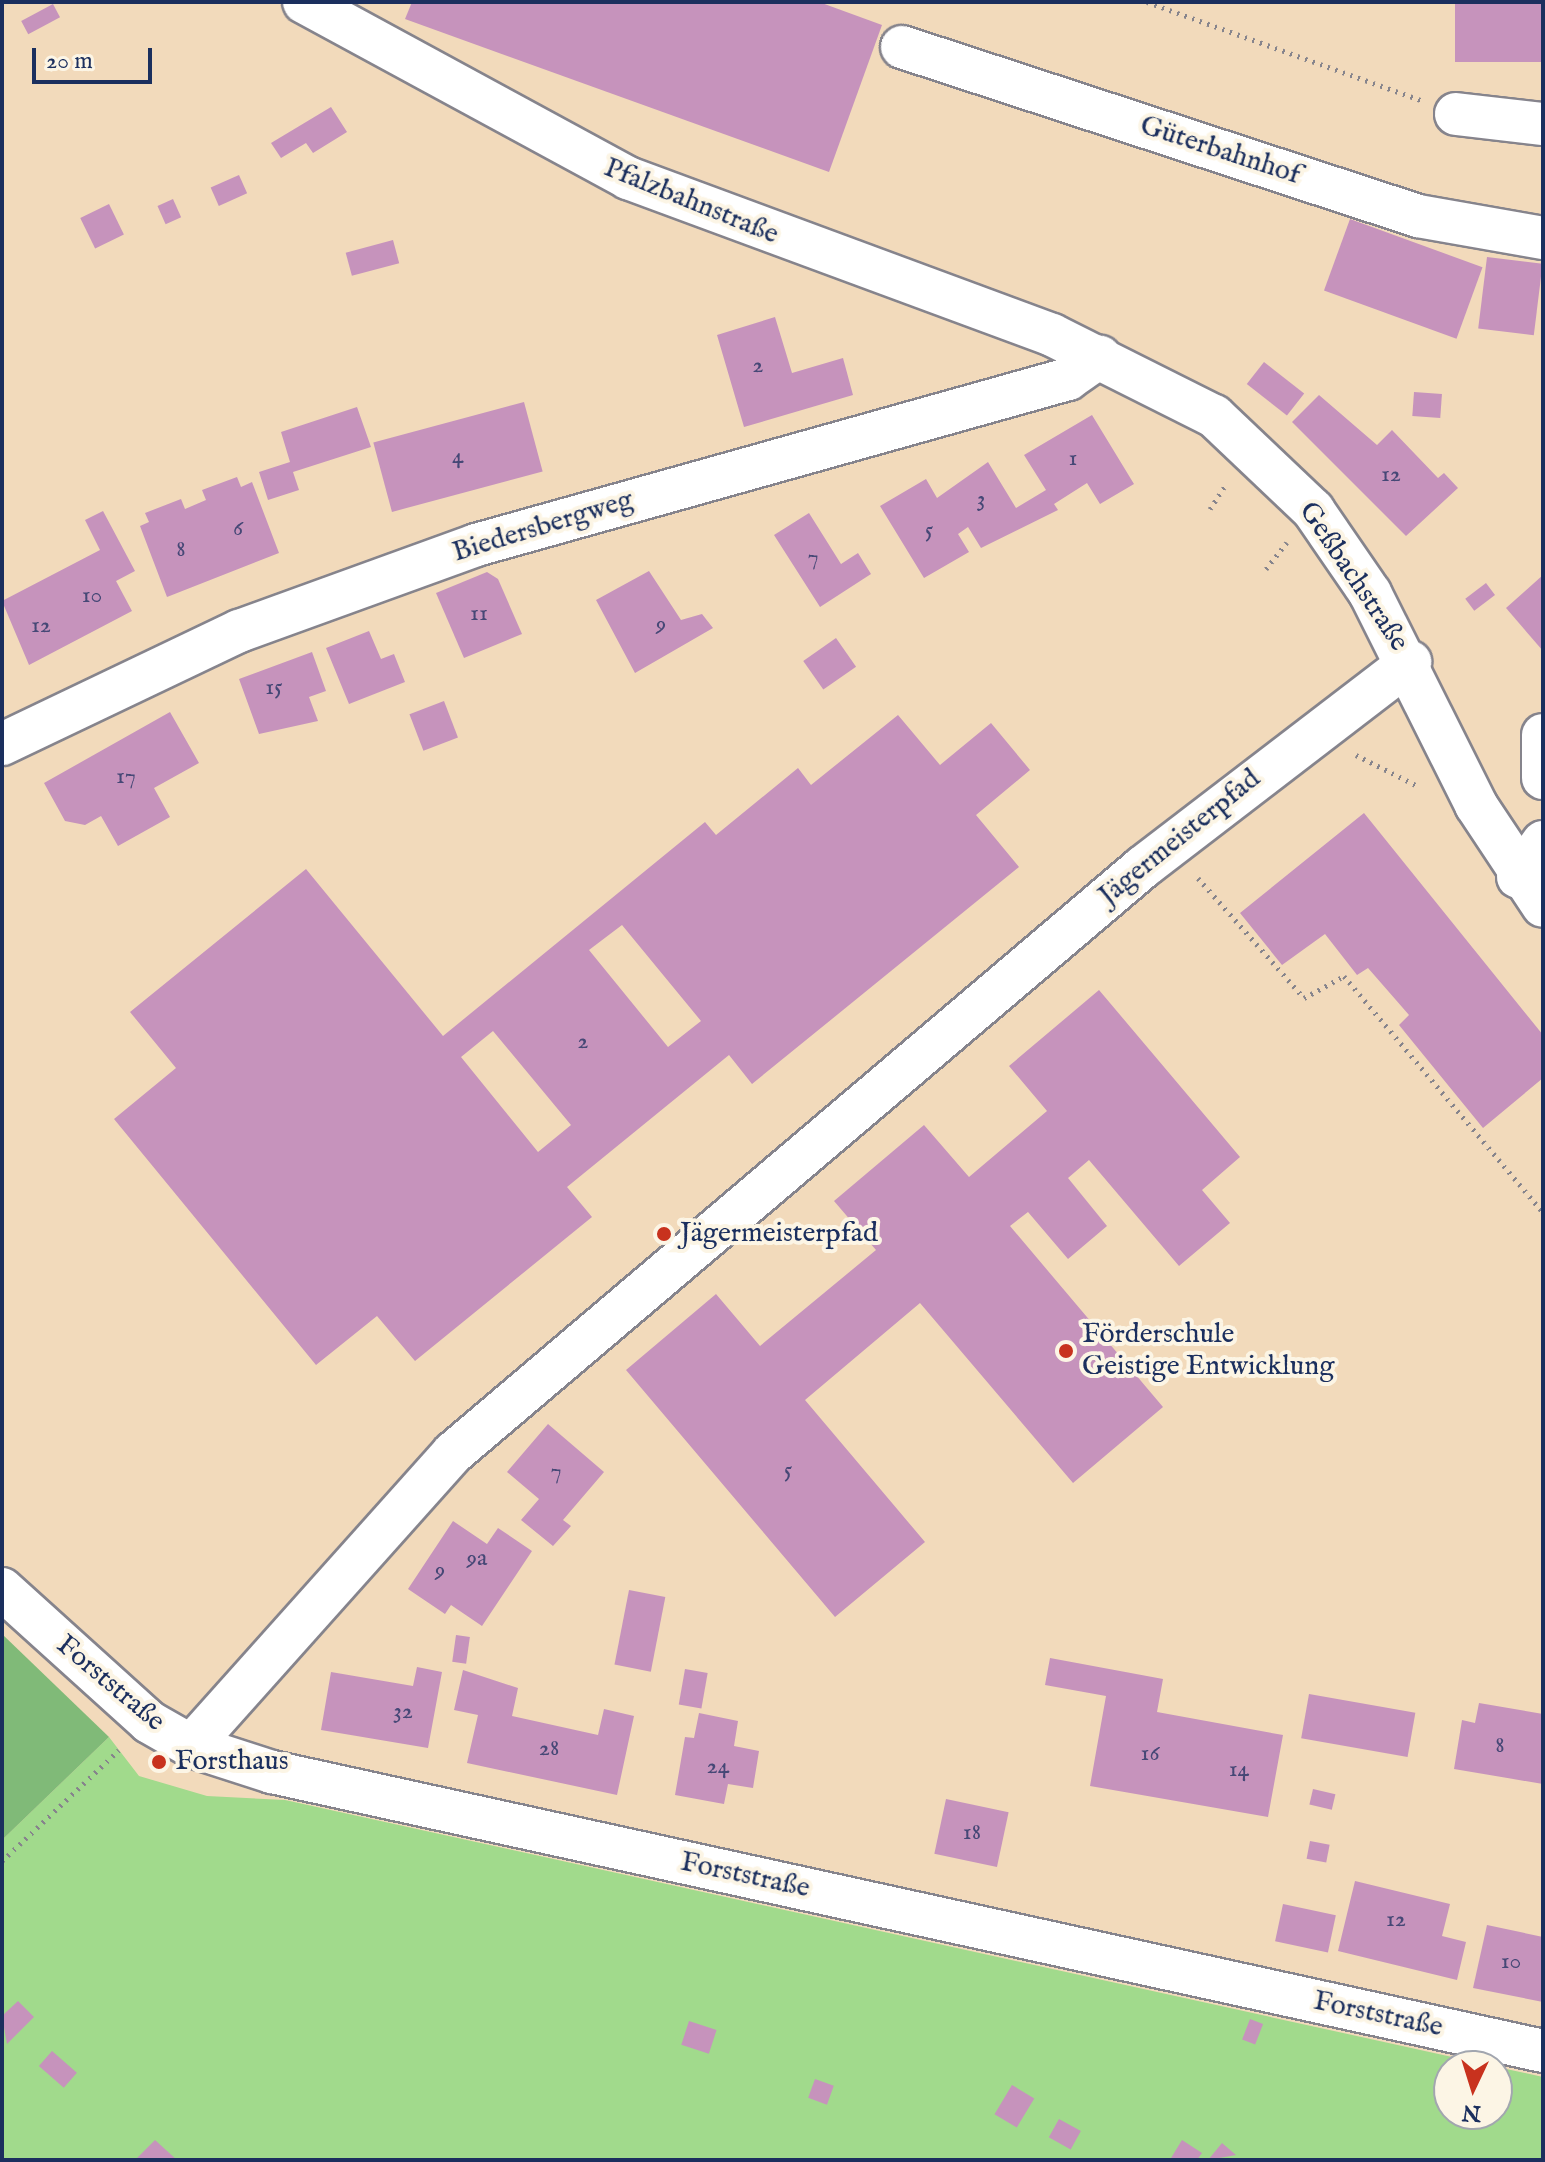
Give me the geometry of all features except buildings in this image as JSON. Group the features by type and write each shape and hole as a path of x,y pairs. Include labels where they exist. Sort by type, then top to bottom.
{"street":[{"name":"Pfalzbahnstraße","path":"304,2 628,178 1100,357"},
{"name":"Güterbahnhof","path":"902,47 1418,216 1543,238"},
{"path":"1456,114 1543,124"},
{"name":"Geßbachstraße","path":"1100,357 1175,393 1251,445 1313,510 1410,662 1530,891"},
{"name":"Biedersbergweg","path":"2,744 239,631 476,545 1068,379 1100,357"},
{"name":"Jägermeisterpfad","path":"191,1746 453,1453 1171,847 1287,754 1410,662"},
{"path":"1543,735 1543,778"},
{"name":"Geßbachstraße","path":"1530,891 1543,842"},
{"name":"Forststraße","path":"2,1589 149,1722 191,1746 272,1772 1543,2051"}],"path":[{"path":"1147,2 1456,114"},
{"path":"1287,754 1361,756 1421,788"},
{"path":"1171,847 1304,998 1344,976 1543,1212"},
{"path":"2,1861 149,1722"}],"green space":[{"path":"2,1634 109,1737 2,1840"},
{"path":"109,1737 139,1776 207,1796 285,1800 1433,2053 1433,2130 1513,2130 1513,2070 1543,2077 1543,2160 2,2160 2,1840"}],"place":[{"name":"Jägermeisterpfad","path":"664,1234"},
{"name":"Förderschule Geistige Entwicklung","path":"1066,1351"},
{"name":"Forsthaus","path":"159,1762"}]}
